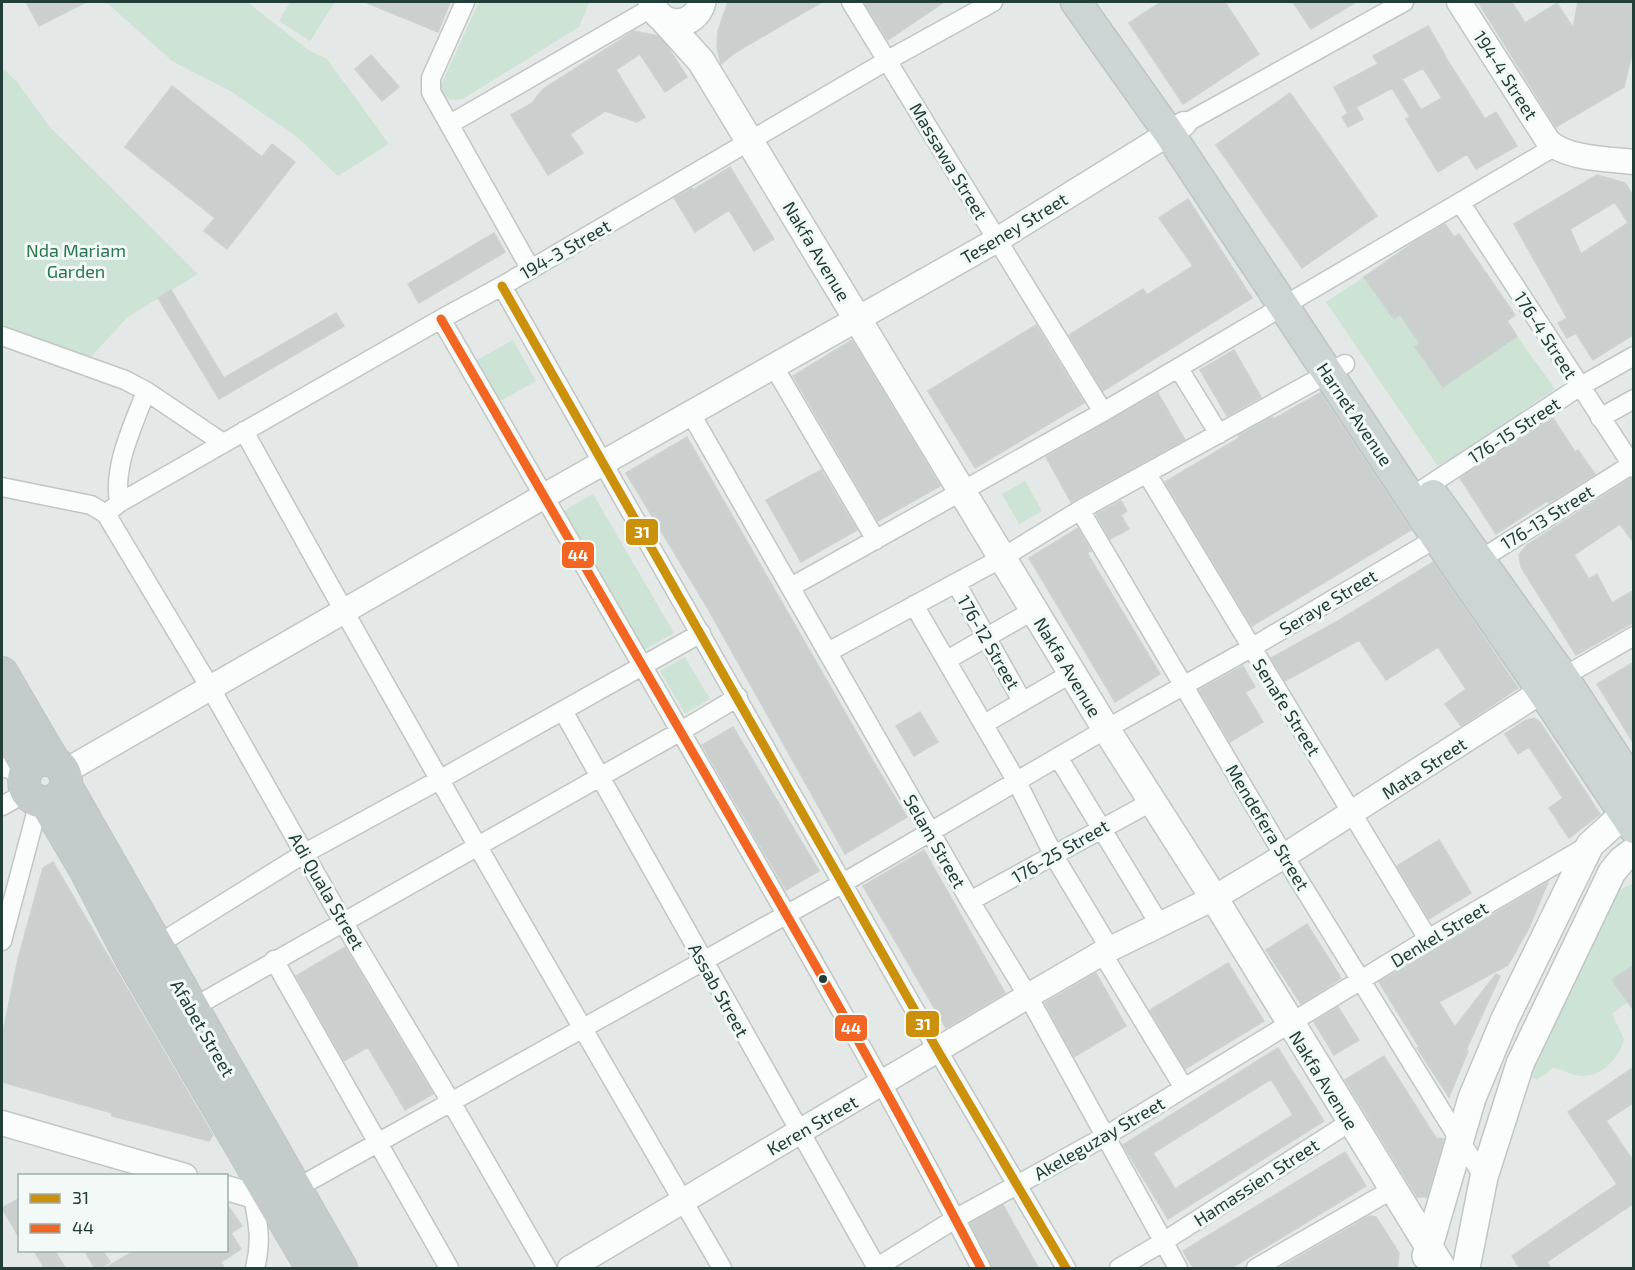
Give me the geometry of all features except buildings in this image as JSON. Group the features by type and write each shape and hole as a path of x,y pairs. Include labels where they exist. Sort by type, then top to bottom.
{"highway":[{"name":"Afabet Street","path":"2,672 35,783"},
{"name":"Afabet Street","path":"2,721 85,869 144,953 180,1014 312,1269"},
{"name":"Afabet Street","path":"273,1195 341,1269"}],"main road":[{"name":"Harnet Avenue","path":"1076,2 1176,129"},
{"name":"Harnet Avenue","path":"1098,2 1176,129 1445,532 1553,685 1634,786"},
{"path":"657,9 671,22 687,21 701,5"},
{"path":"701,5 697,27 701,61"},
{"path":"657,9 701,61"},
{"name":"Nakfa Avenue","path":"701,61 1106,729 1214,898 1393,1189 1431,1261"},
{"name":"Harnet Avenue","path":"1553,685 1630,815"},
{"path":"1431,1261 1472,1098 1505,1019 1590,845 1630,815"},
{"path":"1466,1269 1484,1177 1520,1064 1612,872 1634,851"}],"street":[{"path":"465,2 431,78 431,92 530,268"},
{"name":"Massawa Street","path":"851,2 1103,412"},
{"name":"194-3 Street","path":"112,508 502,286 888,60 993,2"},
{"path":"1176,129 1404,2"},
{"name":"194-4 Street","path":"1459,2 1554,147"},
{"path":"450,124 657,9"},
{"name":"Teseney Street","path":"35,783 211,688 997,240 1176,129"},
{"path":"792,587 1179,369 1554,147 1568,153 1634,162"},
{"name":"176-4 Street","path":"1460,202 1579,387 1633,465"},
{"path":"502,286 938,1051 1066,1269"},
{"path":"441,319 546,495 787,915 882,1084 981,1269"},
{"path":"2,336 114,376 146,391 223,443"},
{"name":"176-15 Street","path":"1419,492 1579,387 1634,356"},
{"path":"774,367 876,540"},
{"path":"1179,369 1219,434"},
{"path":"828,652 1002,558 1080,510 1337,369"},
{"path":"2,487 112,508 119,468 146,391"},
{"path":"1600,418 1634,399"},
{"name":"Selam Street","path":"691,414 792,587 930,832 1028,996 1178,1269"},
{"path":"244,431 439,780 722,1269"},
{"name":"176-13 Street","path":"1470,566 1633,465"},
{"name":"Senafe Street","path":"1147,474 1428,939"},
{"name":"Adi Quala Street","path":"112,508 343,922 451,1102 547,1269"},
{"name":"Mendefera Street","path":"1080,510 1284,856 1484,1177"},
{"name":"Seraye Street","path":"273,1195 377,1143 787,915 1106,729 1251,648 1445,532"},
{"name":"176-12 Street","path":"956,583 1023,700"},
{"path":"914,605 1017,782 1054,856 1184,1088"},
{"path":"947,660 1034,610"},
{"path":"144,953 305,853 701,633"},
{"name":"Mata Street","path":"1214,898 1634,636"},
{"path":"984,724 1072,673"},
{"path":"180,1014 738,697"},
{"name":"Assab Street","path":"563,711 877,1268"},
{"path":"1058,757 1160,925"},
{"path":"2,941 35,783"},
{"name":"176-25 Street","path":"970,901 1151,802"},
{"name":"Denkel Street","path":"1290,1024 1428,939 1590,845"},
{"name":"Keren Street","path":"570,1269 1106,951 1214,898"},
{"path":"274,960 449,1269"},
{"name":"Akeleguzay Street","path":"877,1268 955,1219 1104,1137 1290,1024"},
{"name":"Hamassien Street","path":"1119,1269 1350,1122"},
{"path":"2,1123 178,1174"},
{"path":"228,1188 273,1195 260,1234 260,1247 255,1269"},
{"path":"1256,1269 1393,1189"}],"green space":[{"path":"106,2 247,2 310,51 327,59 389,144 338,176 297,137 232,92 172,61"},
{"path":"290,2 335,2 310,41 279,21"},
{"path":"479,2 589,3 579,27 463,99 447,99 441,91 441,85"},
{"name":"Nda Mariam Garden","path":"2,67 17,82 50,127 198,274 128,317 88,360 2,328"},
{"path":"1364,277 1394,319 1400,315 1420,343 1415,347 1443,387 1517,336 1555,389 1439,468 1326,302"},
{"path":"513,340 536,381 498,402 475,361"},
{"path":"1025,481 1042,511 1019,524 1002,494"},
{"path":"593,494 674,633 644,650 563,511"},
{"path":"685,657 710,699 685,714 660,671"},
{"path":"1633,883 1633,965 1612,980 1628,1002 1612,1014 1624,1039 1619,1052 1605,1068 1592,1075 1576,1075 1553,1068 1537,1080 1525,1074 1614,893"}],"transit line":[{"name":"31","path":"502,286 938,1051 1066,1268"},
{"name":"44","path":"441,319 815,965 900,1116 981,1268"}]}
